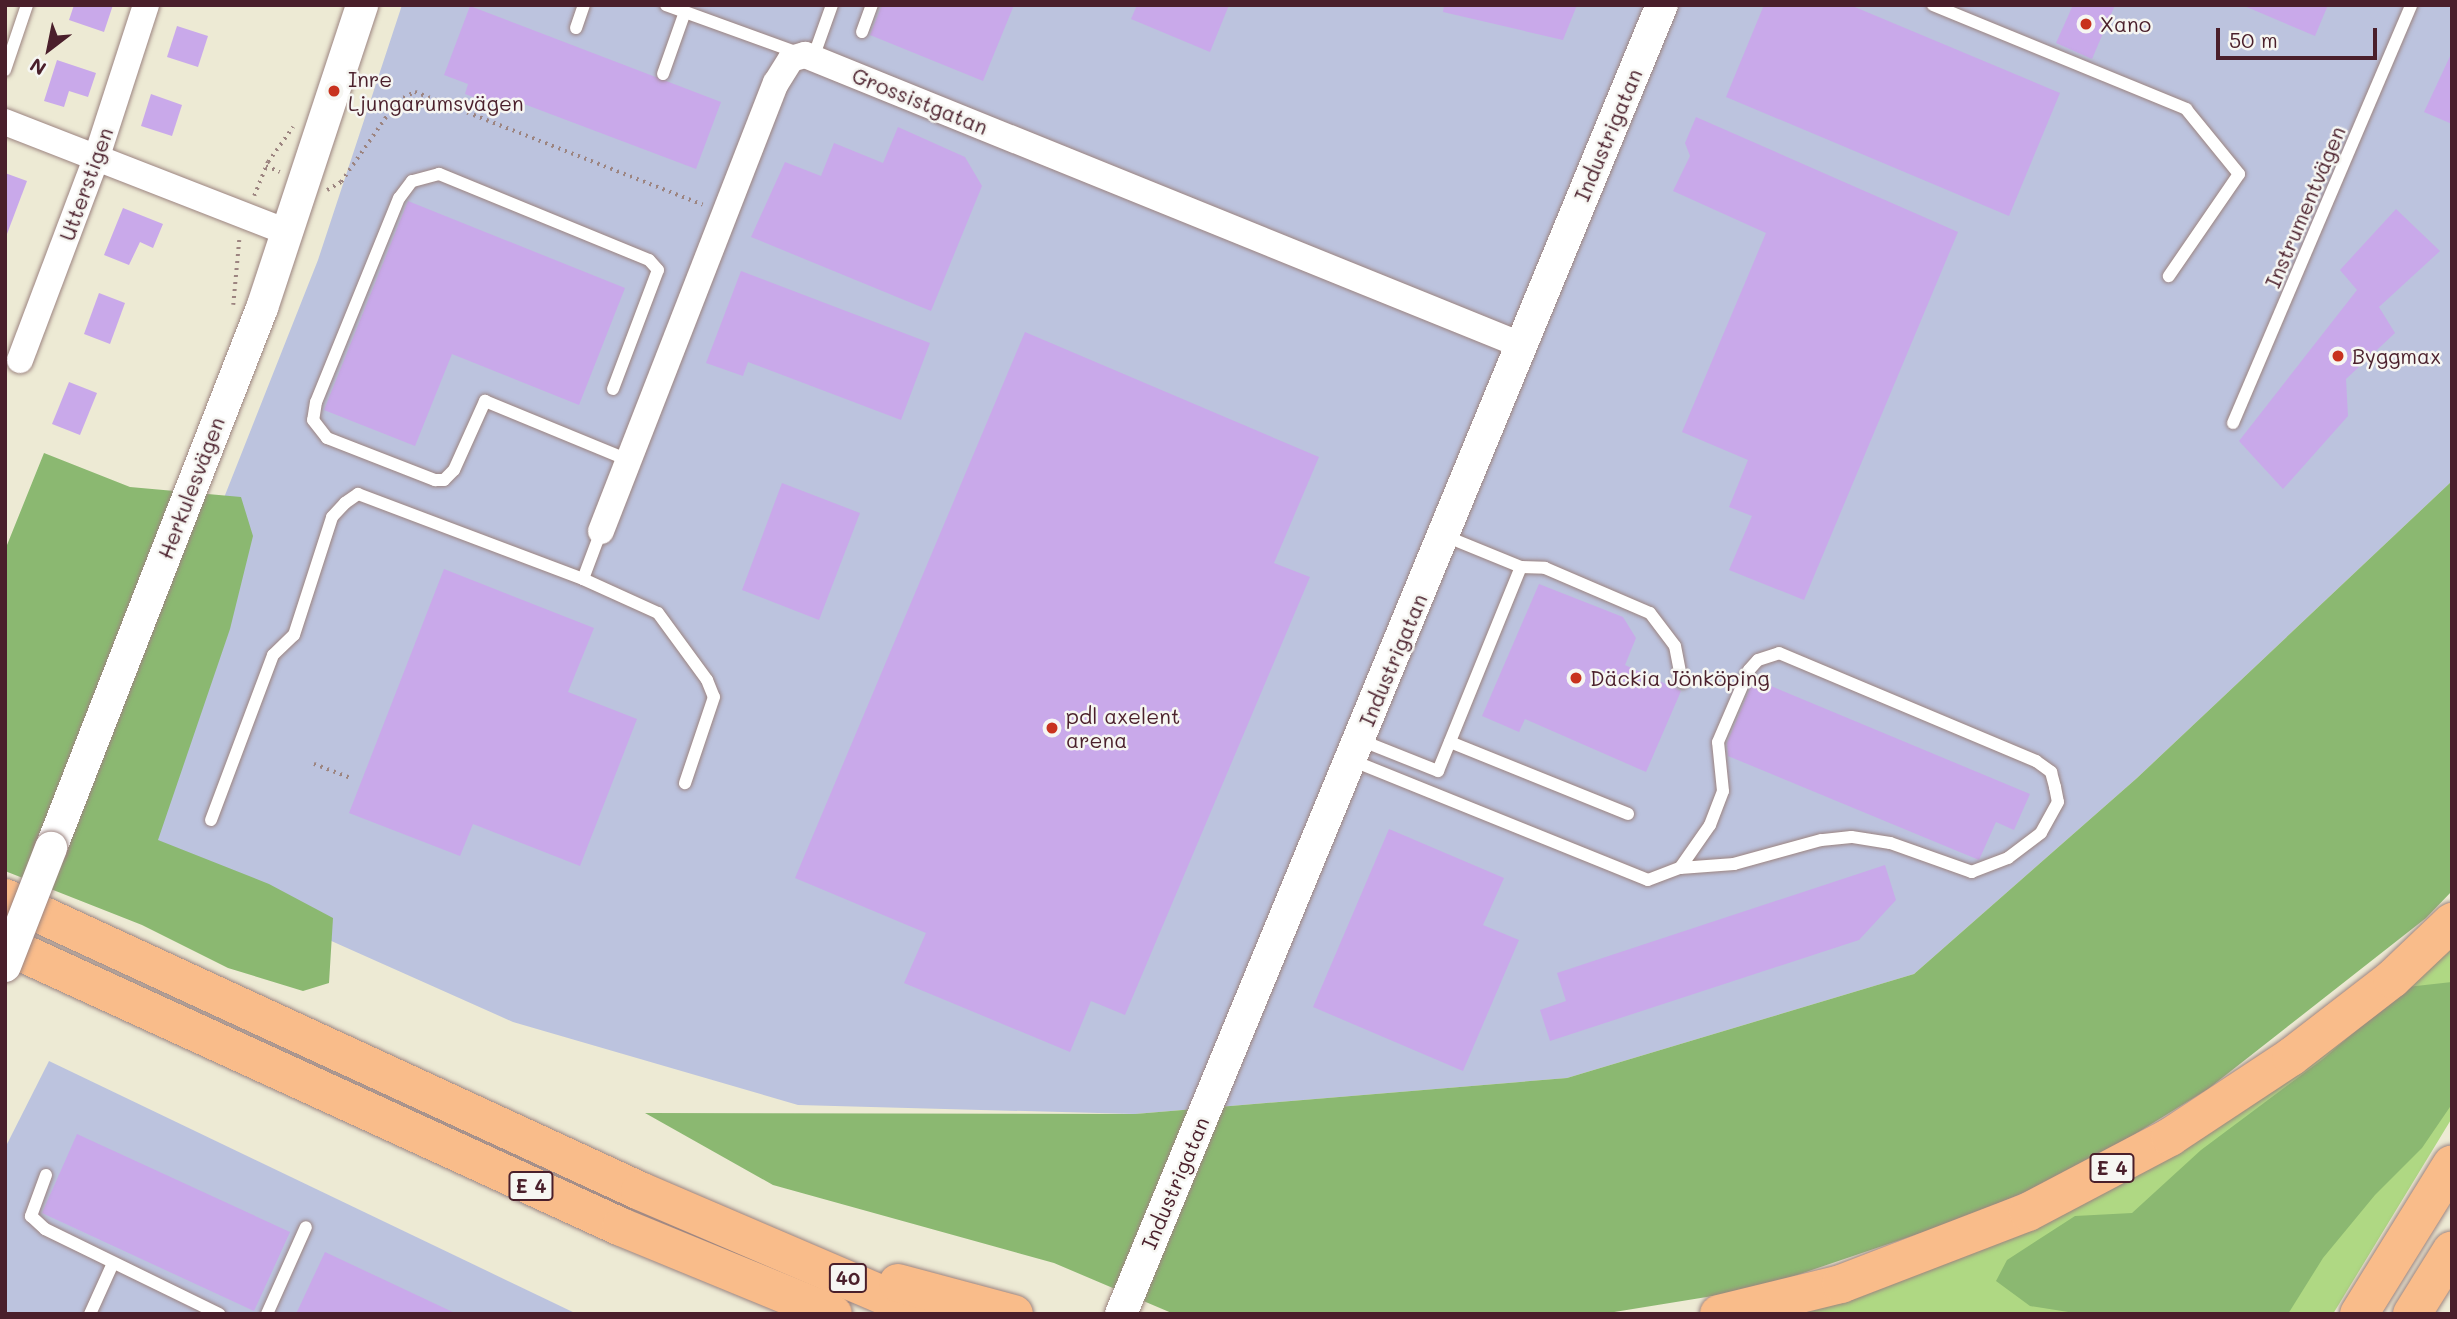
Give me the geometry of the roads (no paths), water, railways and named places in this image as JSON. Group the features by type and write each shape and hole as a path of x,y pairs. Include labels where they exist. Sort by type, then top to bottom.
{"highway":[{"name":"E 4","path":"5,898 627,1185 769,1243 1014,1314"},
{"name":"E 4","path":"1718,1314 1841,1284 2016,1217 2170,1137 2291,1057 2392,979 2452,922"},
{"name":"E 4","path":"5,944 621,1227 833,1314"},
{"path":"2359,1314 2452,1164"},
{"name":"40","path":"769,1243 927,1314"},
{"path":"2412,1314 2452,1250"}],"street":[{"name":"Utterstigen","path":"20,360 96,159 146,5"},
{"name":"Herkulesvägen","path":"5,966 289,233 362,5"},
{"name":"Industrigatan","path":"1121,1314 1445,536 1662,5"},
{"path":"601,531 783,69 791,59 809,57"},
{"name":"Grossistgatan","path":"809,57 1521,345"},
{"path":"5,122 289,233"}],"lane":[{"path":"5,70 27,5"},
{"path":"576,28 584,5"},
{"path":"666,5 809,57 832,5"},
{"path":"862,32 872,5"},
{"path":"1933,5 2186,109 2239,174 2169,276"},
{"name":"Instrumentvägen","path":"2234,423 2411,5"},
{"path":"663,74 685,12"},
{"path":"613,389 658,270 649,260 439,174 412,181 399,198 316,402 313,420 327,438 435,480 444,480 454,470 485,401 628,460"},
{"path":"211,820 273,655 294,635 300,623 332,517 358,494 583,579 658,613 707,680 714,697 685,783"},
{"path":"583,579 601,531"},
{"path":"1445,536 1521,567 1545,568 1650,613 1675,646 1682,681"},
{"path":"1355,749 1438,771 1521,567"},
{"path":"1355,749 1632,876 1648,880 1680,867 1734,864 1821,840 1851,837 1890,843 1972,872 2008,858 2041,833 2057,802 2055,787 2051,772 2024,755 1779,653 1758,660 1749,670 1718,742 1723,791 1710,825 1680,867"},
{"path":"1450,742 1628,814"},
{"path":"46,1175 31,1216 45,1229 219,1314"},
{"path":"267,1314 306,1227"},
{"path":"90,1314 113,1263"}],"place":[{"name":"Xano","path":"2086,24"},
{"name":"Inre Ljungarumsvägen","path":"334,91"},
{"name":"Byggmax","path":"2338,356"},
{"name":"Däckia Jönköping","path":"1576,678"},
{"name":"pdl axelent arena","path":"1052,728"}]}
